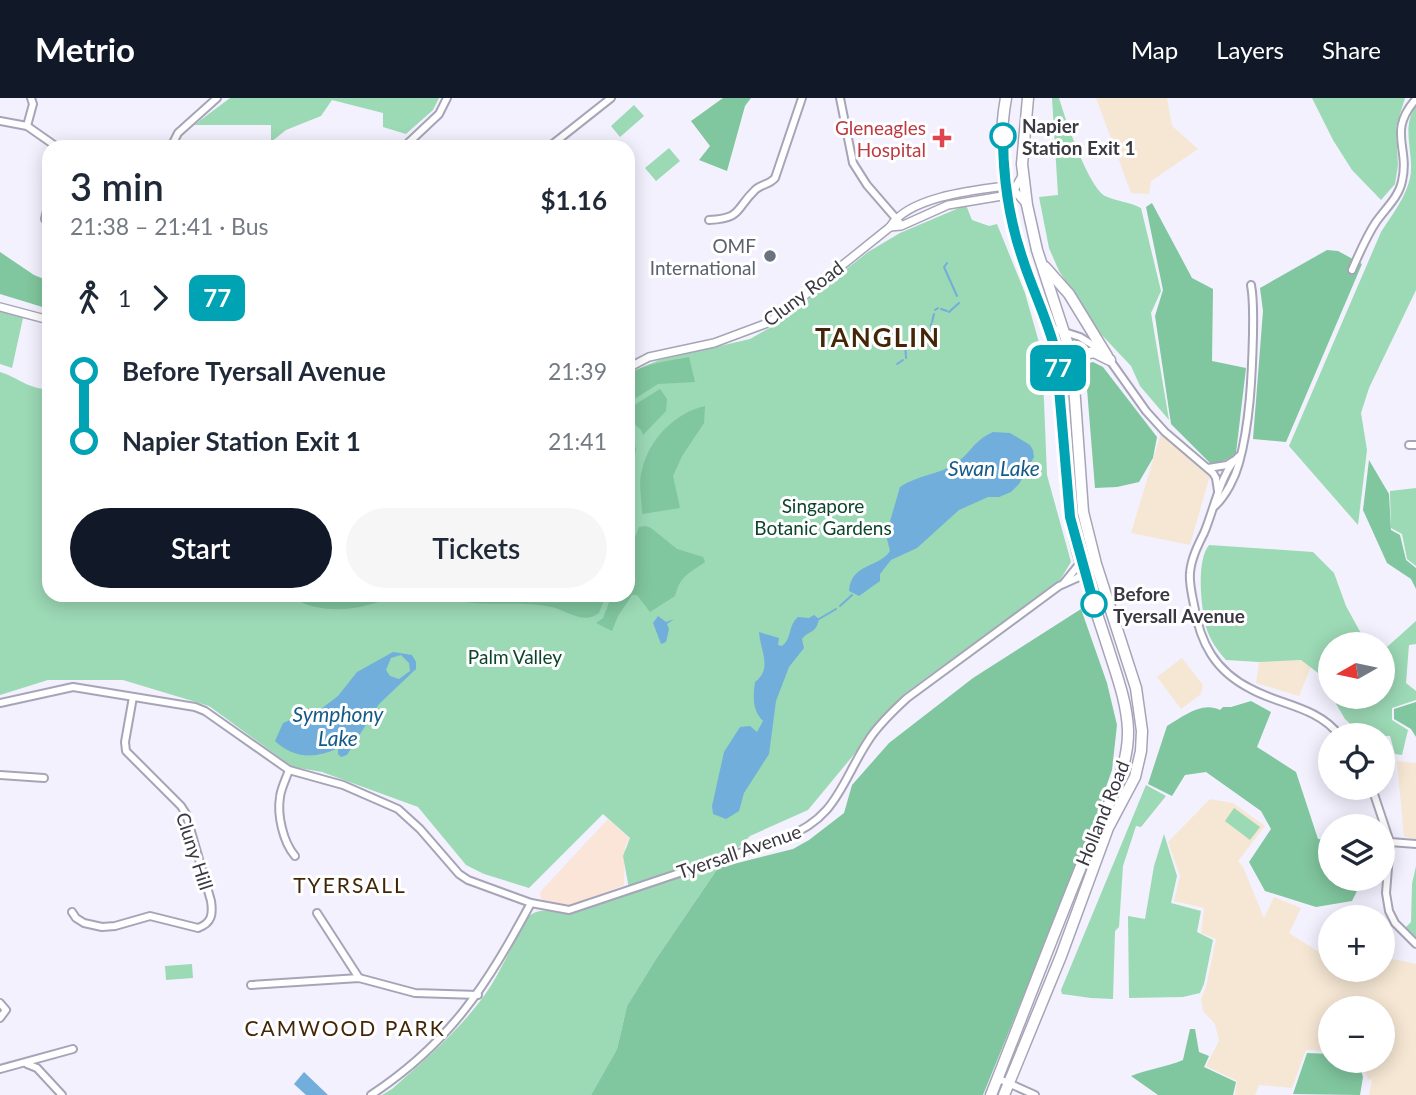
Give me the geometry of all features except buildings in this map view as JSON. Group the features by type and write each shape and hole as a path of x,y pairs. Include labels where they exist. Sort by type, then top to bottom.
{"main road":[{"name":"Holland Road","path":"990,1095 1121,772 1127,749 1127,721 1122,691 1070,517 1059,377 1049,327 1015,235 1003,125 1006,98"},
{"name":"Holland Road","path":"1004,1095 1108,828 1135,777 1141,751 1141,720 1136,688 1096,564 1083,512 1072,357 1045,266 1037,250 1027,205 1023,176 1024,123 1028,98"},
{"path":"1045,266 1069,294 1109,358"},
{"path":"1072,357 1094,352 1109,358"},
{"path":"1063,913 1076,915"}],"street":[{"path":"27,126 33,104 31,98"},
{"path":"174,140 178,133 216,98"},
{"path":"411,140 439,114 447,98"},
{"path":"558,140 611,98"},
{"path":"709,220 724,219 737,212 755,190 775,178 802,98"},
{"path":"840,98 853,163 867,185 901,226"},
{"path":"1352,270 1364,243 1402,182 1400,130 1409,107 1416,99"},
{"path":"0,121 27,126 47,140"},
{"path":"890,227 901,226 948,205 1009,191 1023,176"},
{"path":"896,218 945,197 1009,191 1027,205"},
{"name":"Cluny Road","path":"635,365 649,358 713,343 765,324 784,312 890,227 896,218"},
{"path":"1251,285 1252,375 1243,442 1197,548 1190,573 1197,623 1205,647 1221,667 1240,683 1329,723"},
{"path":"0,307 42,318"},
{"path":"1049,327 1088,340 1109,358 1140,403 1165,432 1216,478 1218,493 1215,506"},
{"path":"1208,468 1227,465 1236,459"},
{"path":"1208,468 1229,477"},
{"path":"1218,493 1229,477"},
{"name":"Tyersall Avenue","path":"289,770 343,785 398,809 409,817 459,874 483,887 531,903 569,910 784,838 806,828 835,802 870,738 886,717 907,698 1063,584 1077,578 1083,567 1096,564"},
{"path":"0,703 73,687 205,710 289,770 280,795 280,808 287,845 295,856"},
{"name":"Cluny Hill","path":"72,912 84,923 107,928 150,916 198,928 208,923 212,915 211,901 186,814 175,797 126,751 125,742 133,697"},
{"path":"0,775 44,778"},
{"path":"1395,842 1416,844"},
{"path":"1388,891 1387,903 1395,923 1416,944"},
{"path":"371,1095 429,1051 478,995 531,903"},
{"path":"317,913 359,978"},
{"path":"251,985 359,978 415,993 478,995"},
{"path":"0,1003 6,1010 0,1018"},
{"path":"0,1069 73,1049"},
{"path":"21,1064 30,1064 37,1068 62,1095"},
{"path":"997,1078 1035,1095"}],"shaded area":[{"path":"1096,98 1167,98 1172,126 1198,149 1151,181 1149,194 1131,193"},
{"path":"1162,430 1211,472 1190,545 1131,533"},
{"path":"1182,658 1203,685 1201,694 1181,709 1157,677"},
{"path":"1301,660 1311,667 1299,696 1256,683 1259,662"},
{"path":"1397,761 1416,763 1416,839 1404,837"},
{"path":"1210,799 1233,803 1265,826 1238,861 1264,918 1274,897 1301,908 1289,933 1318,951 1318,982 1395,982 1395,960 1416,964 1416,1095 1369,1095 1372,1080 1368,1079 1366,1073 1395,1073 1395,996 1318,996 1318,1050 1306,1050 1292,1088 1259,1085 1255,1095 1235,1095 1237,1081 1206,1066 1219,1041 1215,1024 1203,1011 1201,999 1216,939 1201,933 1204,908 1174,901 1180,876 1168,842"},
{"path":"608,819 630,839 625,846 624,885 576,904 557,905 542,901 542,890"}],"green space":[{"path":"230,98 439,98 433,110 406,134 383,127 383,113 332,100 321,116 286,130 274,140 271,140 271,125 194,125"},
{"path":"723,98 751,98 745,106 727,171 699,160 710,146 691,121"},
{"path":"1052,98 1059,98 1078,151 1098,190 1105,196 1141,208 1161,291 1151,313 1169,420 1140,386 1131,366 1098,331 1059,271 1049,248 1039,197 1058,195"},
{"path":"1312,98 1405,98 1396,127 1398,165 1395,184 1381,200 1352,170"},
{"path":"634,105 644,116 620,137 611,126"},
{"path":"1416,106 1416,290 1369,388 1361,413 1367,450 1358,525 1289,446 1381,232 1408,185 1411,169 1408,132 1411,114"},
{"path":"669,148 680,161 656,181 645,168"},
{"path":"1152,203 1192,278 1213,289 1212,361 1246,368 1236,453 1221,462 1210,463 1171,424 1155,316 1163,290 1146,207"},
{"name":"Singapore Botanic Gardens","path":"966,205 972,220 989,226 997,224 1025,293 1042,353 1047,475 1071,562 1060,580 904,694 875,724 856,752 808,810 750,836 718,868 627,1006 617,1049 591,1095 382,1095 433,1053 482,999 528,917 538,911 570,913 630,894 623,856 630,838 603,814 529,888 484,874 466,865 418,807 322,772 293,767 209,706 123,680 48,680 0,695 0,372 42,389 42,602 635,602 635,370 659,360 750,339 778,323 868,252 900,233"},
{"path":"1327,250 1338,251 1362,264 1286,442 1253,439 1263,311 1260,288"},
{"path":"0,252 42,278 42,307 0,294"},
{"path":"0,312 23,318 12,368 0,364"},
{"path":"689,357 695,382 658,384 635,399 635,371 665,361"},
{"path":"1093,362 1103,367 1157,437 1153,458 1139,482 1095,488 1085,364"},
{"path":"660,389 667,399 666,411 643,435 635,424 635,405"},
{"path":"705,406 704,423 682,456 673,476 680,508 642,514 641,475 651,448 674,421"},
{"path":"1369,460 1389,494 1391,530 1400,535 1406,560 1416,568 1416,589 1411,579 1387,563 1363,510"},
{"path":"1416,488 1416,566 1407,559 1402,534 1391,528 1390,491"},
{"path":"639,527 651,528 677,549 703,557 705,562 683,579 675,596 650,612 635,595 635,537"},
{"path":"1209,545 1313,552 1334,573 1346,606 1360,632 1318,632 1318,673 1301,660 1226,660 1206,627 1201,584 1205,552"},
{"path":"301,602 377,602 346,609"},
{"path":"468,602 603,602 599,613 587,618 541,605"},
{"path":"609,602 627,602 612,631 596,623 603,618"},
{"path":"1081,609 1107,683 1117,725 1112,770 1091,830 983,1095 591,1095 617,1049 627,1006 718,868 793,849 809,840 844,813 852,785 889,743 973,678"},
{"path":"1416,621 1416,644 1409,645 1406,683 1416,691 1416,700 1395,707 1395,640"},
{"path":"1251,701 1271,712 1257,747 1296,772 1318,839 1318,891 1357,891 1352,901 1316,907 1265,891 1249,862 1271,829 1261,811 1206,772 1185,775 1172,796 1148,784 1167,726 1199,709 1206,707 1220,710 1223,707"},
{"path":"1416,702 1416,737 1411,729 1394,719 1395,709"},
{"path":"1339,709 1392,709 1392,720 1408,730 1402,755 1395,754 1395,723 1349,723"},
{"path":"1146,785 1166,796 1141,827 1136,826 1123,866 1119,927 1115,931 1113,999 1062,994 1061,990"},
{"path":"1234,808 1260,827 1250,840 1225,821"},
{"path":"1164,834 1177,876 1171,903 1201,911 1197,932 1213,940 1204,984 1200,993 1183,997 1129,998 1128,916 1145,919 1154,866"},
{"path":"1416,866 1416,939 1405,928 1411,922 1412,884"},
{"path":"192,964 193,978 166,980 165,966"},
{"path":"1190,1029 1195,1029 1199,1052 1209,1056 1204,1067 1236,1082 1233,1095 1158,1095 1131,1076 1183,1060"},
{"path":"1307,1053 1318,1053 1318,1073 1362,1073 1363,1077 1360,1095 1293,1094"}],"water":[{"name":"Swan Lake","path":"993,432 1010,433 1030,445 1033,450 1034,457 1019,484 1011,492 999,497 988,497 959,510 917,548 891,560 880,574 880,581 859,596 849,591 855,575 890,551 886,535 900,487 949,467"},
{"path":"814,615 819,619 818,624 802,639 804,648 789,667 776,701 769,754 744,793 739,811 726,819 713,814 712,806 724,752 740,727 750,726 757,732 763,721 755,708 754,698 755,682 764,665 759,632 779,638 778,645 782,646 798,617 809,618"},
{"path":"658,616 666,622 674,619 667,624 669,629 666,642 661,644 653,623"},
{"name":"Symphony Lake","path":"393,652 412,655 416,662 416,669 379,704 347,755 341,757 338,748 322,754 297,754 275,741 283,723 308,719 338,696 357,672","holes":["401,655 409,663 410,671 399,679 390,676 386,670 391,658"]},
{"path":"304,1072 328,1095 306,1095 294,1084"}],"waterway":[{"path":"947,263 944,267 957,296"},
{"path":"949,312 959,303"},
{"path":"941,309 947,311"},
{"path":"932,322 934,314"},
{"path":"923,336 929,335 932,329"},
{"path":"911,340 916,337"},
{"path":"906,358 905,343 908,342"},
{"path":"897,364 903,360"},
{"path":"840,606 852,595"},
{"path":"819,619 836,609"}],"bus line":[{"name":"77","path":"1003,136 1004,173 1015,235 1056,353 1070,517 1094,604"}],"place":[{"name":"Napier Station Exit 1","path":"1003,136"},
{"name":"Gleneagles Hospital","path":"942,138"},
{"name":"OMF International","path":"770,256"},
{"name":"Before Tyersall Avenue","path":"1094,604"}],"district":[{"name":"TANGLIN","path":"878,337"},
{"name":"TYERSALL","path":"350,884"},
{"name":"CAMWOOD PARK","path":"345,1027"}],"park label":[{"name":"Palm Valley","path":"515,656"}]}
